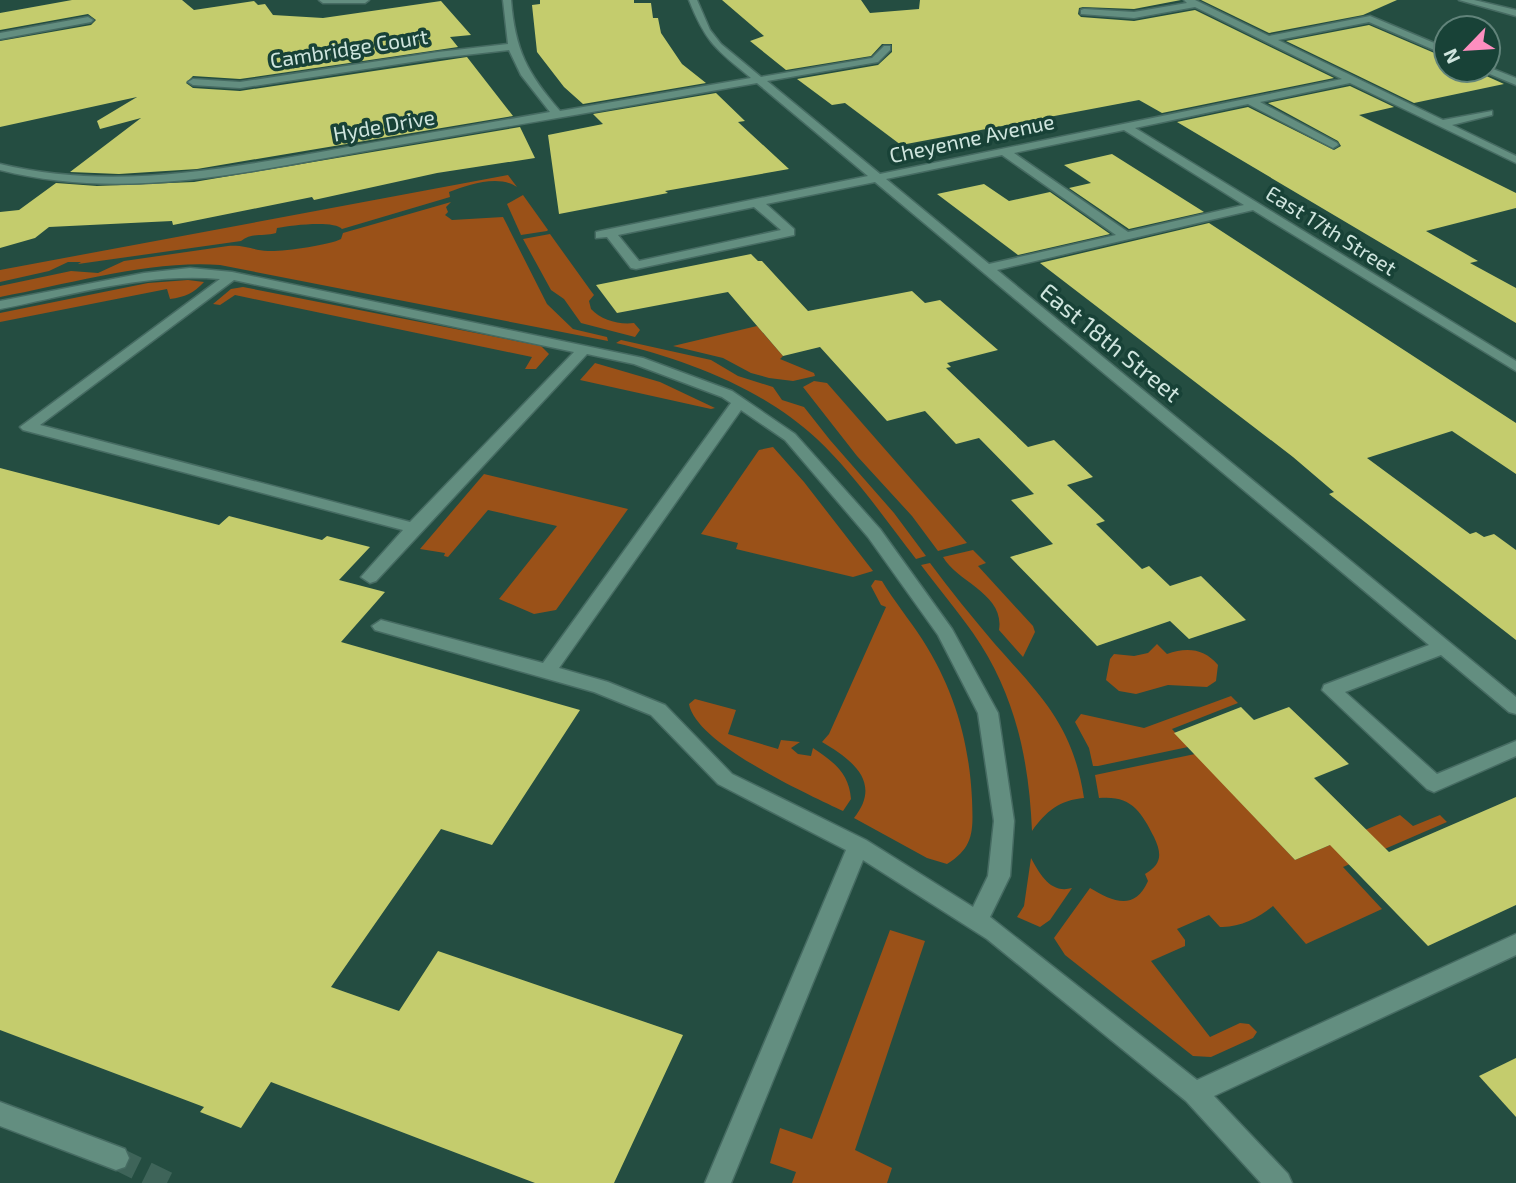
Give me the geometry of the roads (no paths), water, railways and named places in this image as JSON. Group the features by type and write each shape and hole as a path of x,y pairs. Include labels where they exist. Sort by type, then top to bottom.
{"street":[{"path":"323,0 365,0"},
{"path":"507,0 511,47 525,78 558,115"},
{"name":"East 18th Street","path":"693,0 706,31 718,46 1516,707"},
{"path":"1463,0 1516,13"},
{"path":"1084,12 1134,15 1192,2 1516,160"},
{"path":"1269,39 1370,19 1432,46"},
{"path":"0,36 88,20"},
{"name":"Cambridge Court","path":"193,82 240,85 438,55 511,47"},
{"name":"Hyde Drive","path":"0,167 15,172 103,182 192,177 875,60 887,48"},
{"name":"Cheyenne Avenue","path":"757,203 790,232 636,265 605,234 1351,80"},
{"path":"1250,101 1333,145"},
{"path":"1441,124 1488,113"},
{"name":"East 17th Street","path":"1126,127 1516,367"},
{"path":"1005,152 1126,236"},
{"path":"0,179 15,172"},
{"path":"985,269 1255,206"},
{"path":"0,306 144,277 190,272 232,276 638,361 727,394 790,437 874,533 946,632 988,713 1004,821 999,876 977,920"},
{"path":"232,276 28,426 414,528"},
{"path":"370,577 584,349"},
{"path":"547,671 739,402"},
{"path":"382,626 601,687 658,710 725,779 858,846 977,920 1046,972 1195,1093 1279,1183"},
{"path":"1443,647 1331,690 1434,784 1516,748"},
{"path":"718,1183 858,846"},
{"path":"1195,1093 1516,944"},
{"path":"0,1114 116,1158"}],"tunnel":[{"path":"116,1158 167,1183"}]}
